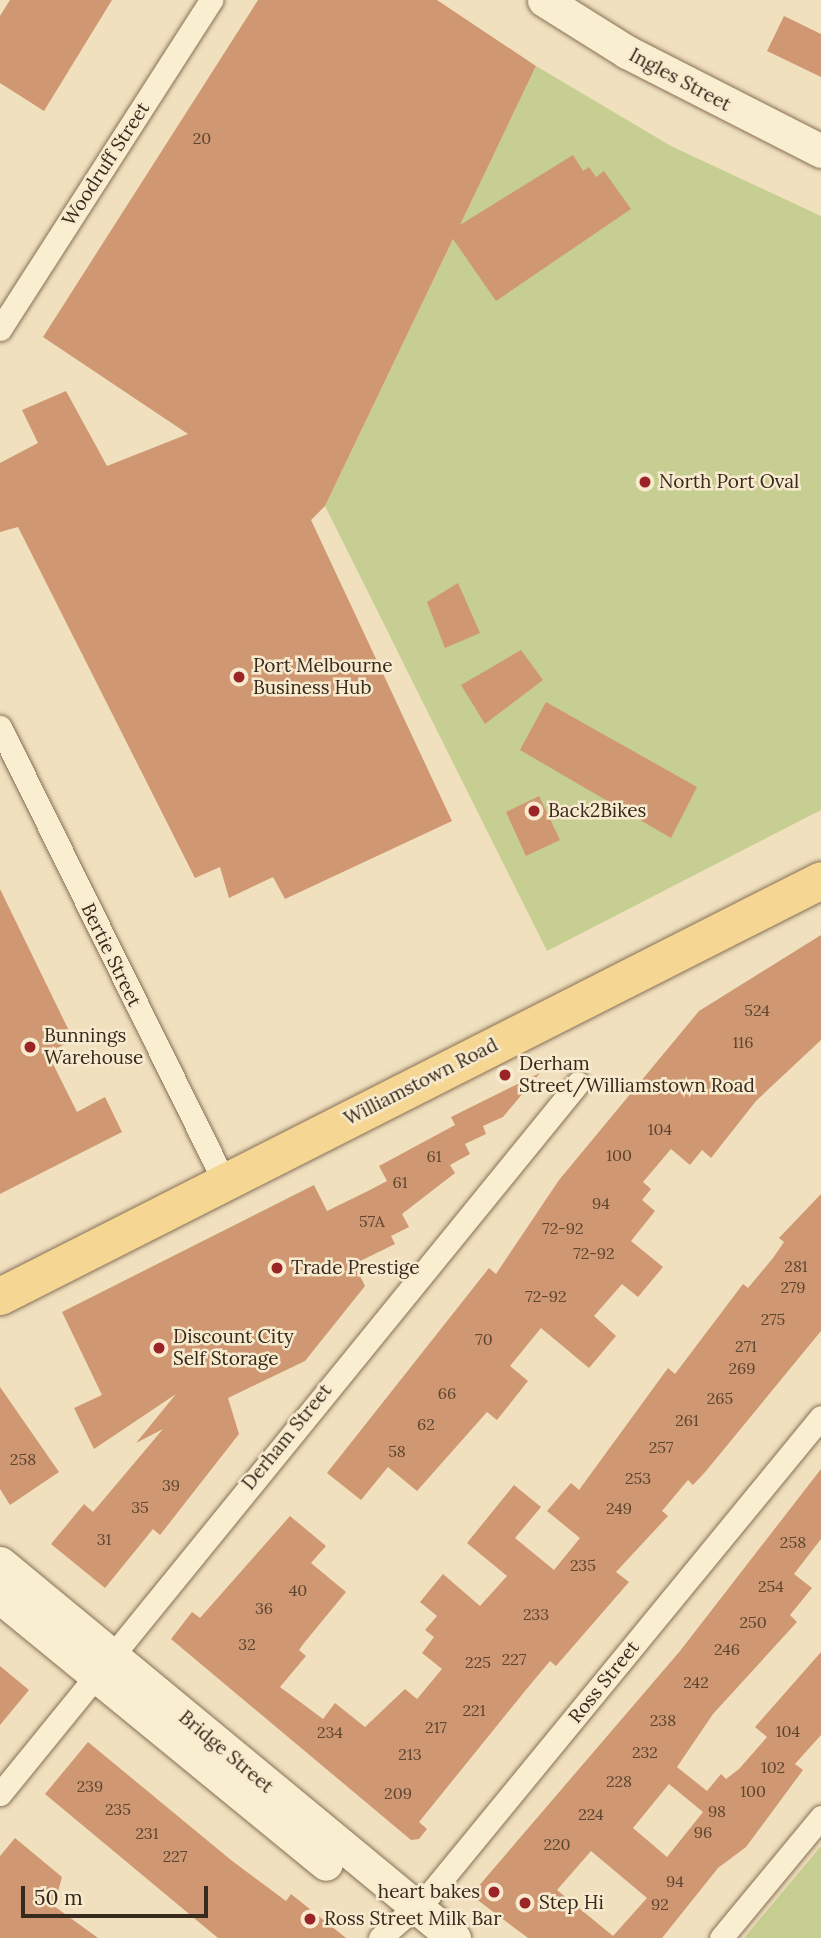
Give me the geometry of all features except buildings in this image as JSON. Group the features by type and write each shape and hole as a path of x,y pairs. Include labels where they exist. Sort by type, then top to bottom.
{"main road":[{"name":"Williamstown Road","path":"7,1290 821,880"}],"street":[{"name":"Woodruff Street","path":"0,329 211,0"},
{"name":"Ingles Street","path":"544,0 627,52 821,151"},
{"name":"Bertie Street","path":"0,727 224,1181"},
{"name":"Derham Street","path":"0,1794 578,1083"},
{"name":"Ross Street","path":"402,1927 821,1417"},
{"name":"Bridge Street","path":"0,1563 105,1667 402,1927 454,1938"},
{"name":"Bridge Street","path":"0,1597 105,1667"},
{"path":"721,1938 821,1817"}],"green space":[{"path":"536,66 671,146 821,216 821,810 547,951 325,506"},
{"path":"821,1846 821,1938 744,1938"}],"place":[{"name":"North Port Oval","path":"645,482"},
{"name":"Port Melbourne Business Hub","path":"239,677"},
{"name":"Back2Bikes","path":"534,811"},
{"name":"Bunnings Warehouse","path":"30,1047"},
{"name":"Derham Street/Williamstown Road","path":"505,1075"},
{"name":"Trade Prestige","path":"277,1268"},
{"name":"Discount City Self Storage","path":"159,1348"},
{"name":"heart bakes","path":"494,1892"},
{"name":"Step Hi","path":"525,1903"},
{"name":"Ross Street Milk Bar","path":"310,1919"}]}
